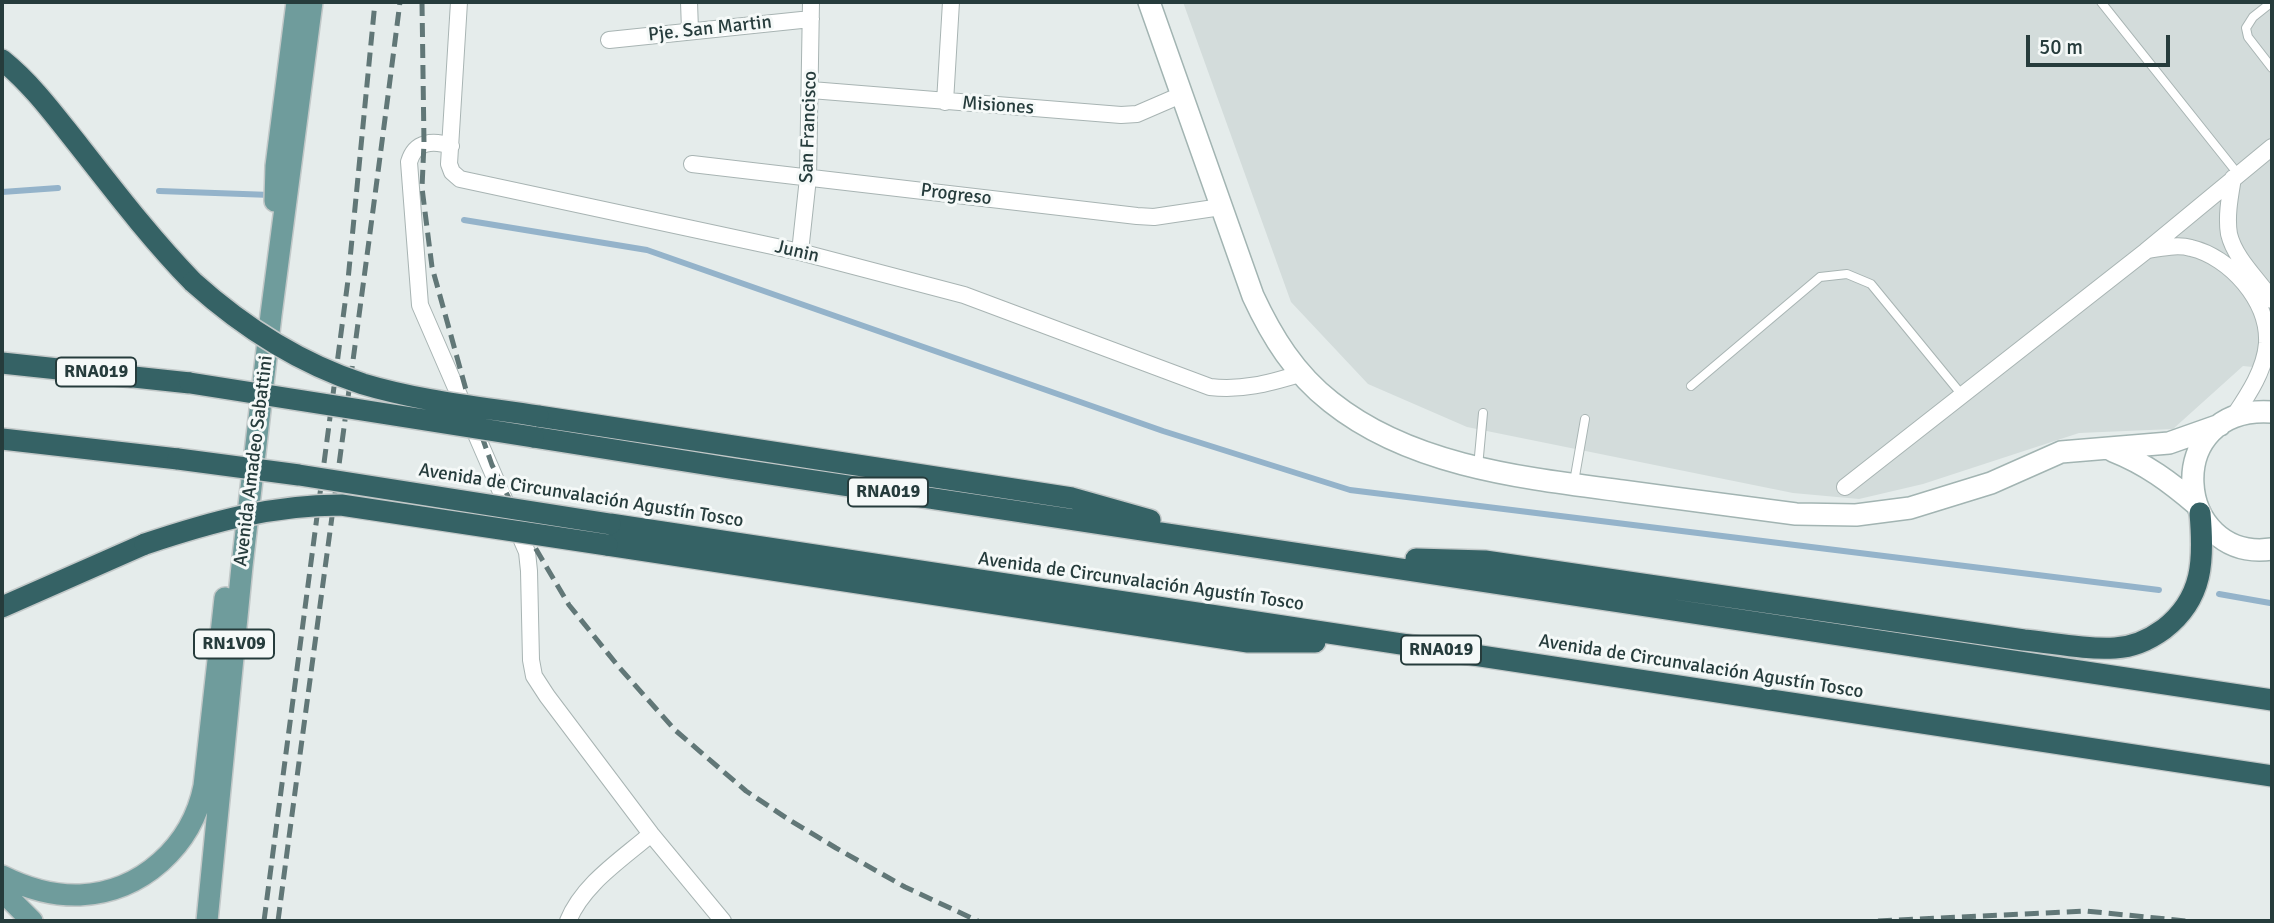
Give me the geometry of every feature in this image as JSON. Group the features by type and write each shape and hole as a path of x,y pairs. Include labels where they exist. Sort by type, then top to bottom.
{"highway":[{"path":"2,60 45,102 153,239 193,282 218,305 259,335 343,377 536,427"},
{"name":"RNA019","path":"2,363 190,383 536,427 1243,545 2272,700"},
{"name":"Avenida de Circunvalación Agustín Tosco","path":"2,439 178,458 299,475 608,534 1388,642 2272,776"},
{"path":"2,607 145,544 263,511 341,505 608,534"},
{"path":"1334,558 1485,561 2024,640 2113,649 2130,647 2156,635 2186,607 2199,575 2202,557 2198,509"}],"main road":[{"path":"271,315 276,166 297,2"},
{"name":"Avenida Amadeo Sabattini","path":"207,921 242,566 271,315 312,2"},
{"path":"1149,2 1253,296 1269,331 1300,374 1330,402 1364,426 1408,448 1478,467 1573,485 1797,514 1856,515 1934,502 1991,483 2061,452 2169,443 2259,411 2272,412"},
{"path":"2,876 37,890 58,894 79,895 116,888 135,880 170,854 194,822 200,806 209,751 231,538 265,368"},
{"path":"2227,421 2208,436 2199,449 2194,465 2192,491 2198,509 2209,526 2236,545 2252,549 2272,549"},
{"path":"2104,448 2138,461 2156,472 2198,509"},
{"path":"2,891 32,921"}],"street":[{"name":"Junin","path":"459,2 449,164 452,172 460,179 800,252 964,295 1210,387 1253,387 1300,374"},
{"path":"689,2 690,30"},
{"path":"945,102 951,2"},
{"name":"Pje. San Martin","path":"609,40 811,10"},
{"name":"San Francisco","path":"800,252 808,178 811,10"},
{"name":"Misiones","path":"811,90 1121,115 1137,114 1181,95"},
{"path":"450,146 439,142 424,144 414,150 409,162 420,305 527,552 534,676 652,834 723,921"},
{"path":"1845,487 2146,251 2272,147"},
{"name":"Progreso","path":"692,164 1137,216 1221,207"},
{"path":"2236,176 2230,201 2229,233 2244,263 2272,300"},
{"path":"2146,251 2189,247 2204,252 2231,268 2253,297 2263,319 2267,342 2264,359 2257,377 2227,421"},
{"path":"568,921 581,897 591,886 652,834"}],"lane":[{"path":"2101,2 2236,176"},
{"path":"2272,2 2253,17 2246,28 2248,37 2272,66"},
{"path":"1691,386 1820,277 1847,274 1871,284 1962,395"},
{"path":"1478,467 1483,413"},
{"path":"1573,485 1585,419"}],"shaded area":[{"path":"1183,2 2272,2 2272,369 2243,366 2173,429 2079,433 1923,484 1859,499 1793,493 1467,427 1368,384 1291,302"}],"waterway":[{"path":"2,192 58,188"},
{"path":"159,191 271,195"},
{"path":"464,220 647,250 1163,431 1350,490 2159,590"},
{"path":"2219,594 2270,603"}],"railway":[{"path":"264,921 348,280 375,2"},
{"path":"278,921 400,2"},
{"path":"422,2 422,188 432,267 468,397 492,465 530,539 569,605 675,730 746,791 836,848 905,887 978,921"},
{"path":"1878,921 2086,911 2186,921"}]}
